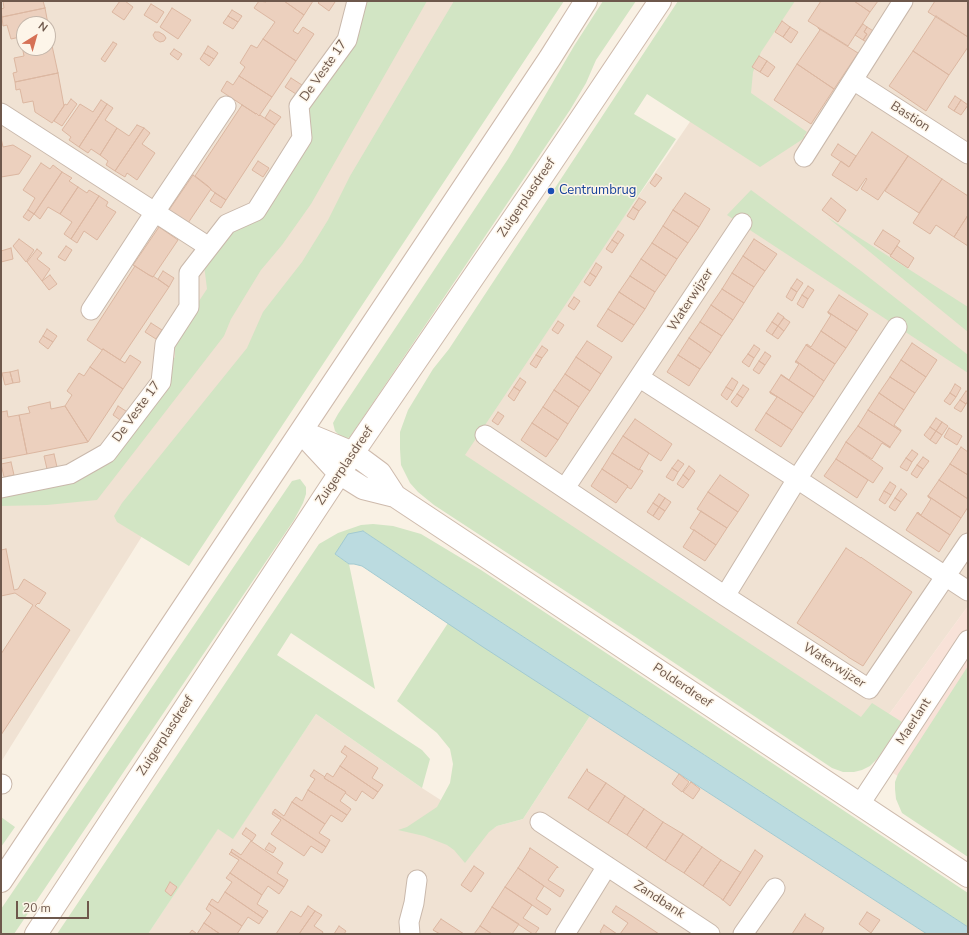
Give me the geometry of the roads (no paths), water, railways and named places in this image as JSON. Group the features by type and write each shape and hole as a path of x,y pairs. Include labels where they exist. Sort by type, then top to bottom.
{"main road":[{"path":"1,881 550,58 586,1"},
{"name":"Zuigerplasdreef","path":"36,934 339,473 529,196 660,1"},
{"name":"Polderdreef","path":"301,432 353,453 380,473 395,496"},
{"name":"Polderdreef","path":"301,432 339,473 363,488 395,496 968,876"}],"street":[{"name":"De Veste 17","path":"1,488 70,474 107,453 161,382 165,344 189,307 189,274 227,224 256,211 302,138 299,106 347,40 357,1"},
{"path":"804,157 903,1"},
{"name":"Bastion","path":"853,80 968,154"},
{"path":"91,310 154,212 226,106"},
{"path":"1,113 209,247"},
{"name":"Waterwijzer","path":"565,488 640,378 742,223"},
{"path":"725,596 797,479 897,327"},
{"path":"640,378 946,576 968,592"},
{"name":"Waterwijzer","path":"485,435 725,596 869,690 968,543"},
{"name":"Maerlant","path":"860,804 968,640"},
{"name":"Zandbank","path":"540,822 710,934"},
{"path":"565,934 607,866"},
{"path":"410,934 409,922 414,903 417,880"},
{"path":"743,934 775,888"}],"water":[{"path":"363,531 968,927 968,934 927,934 483,647 362,566 349,564 335,554 348,534"}],"place":[{"name":"Centrumbrug","path":"551,191"}]}
